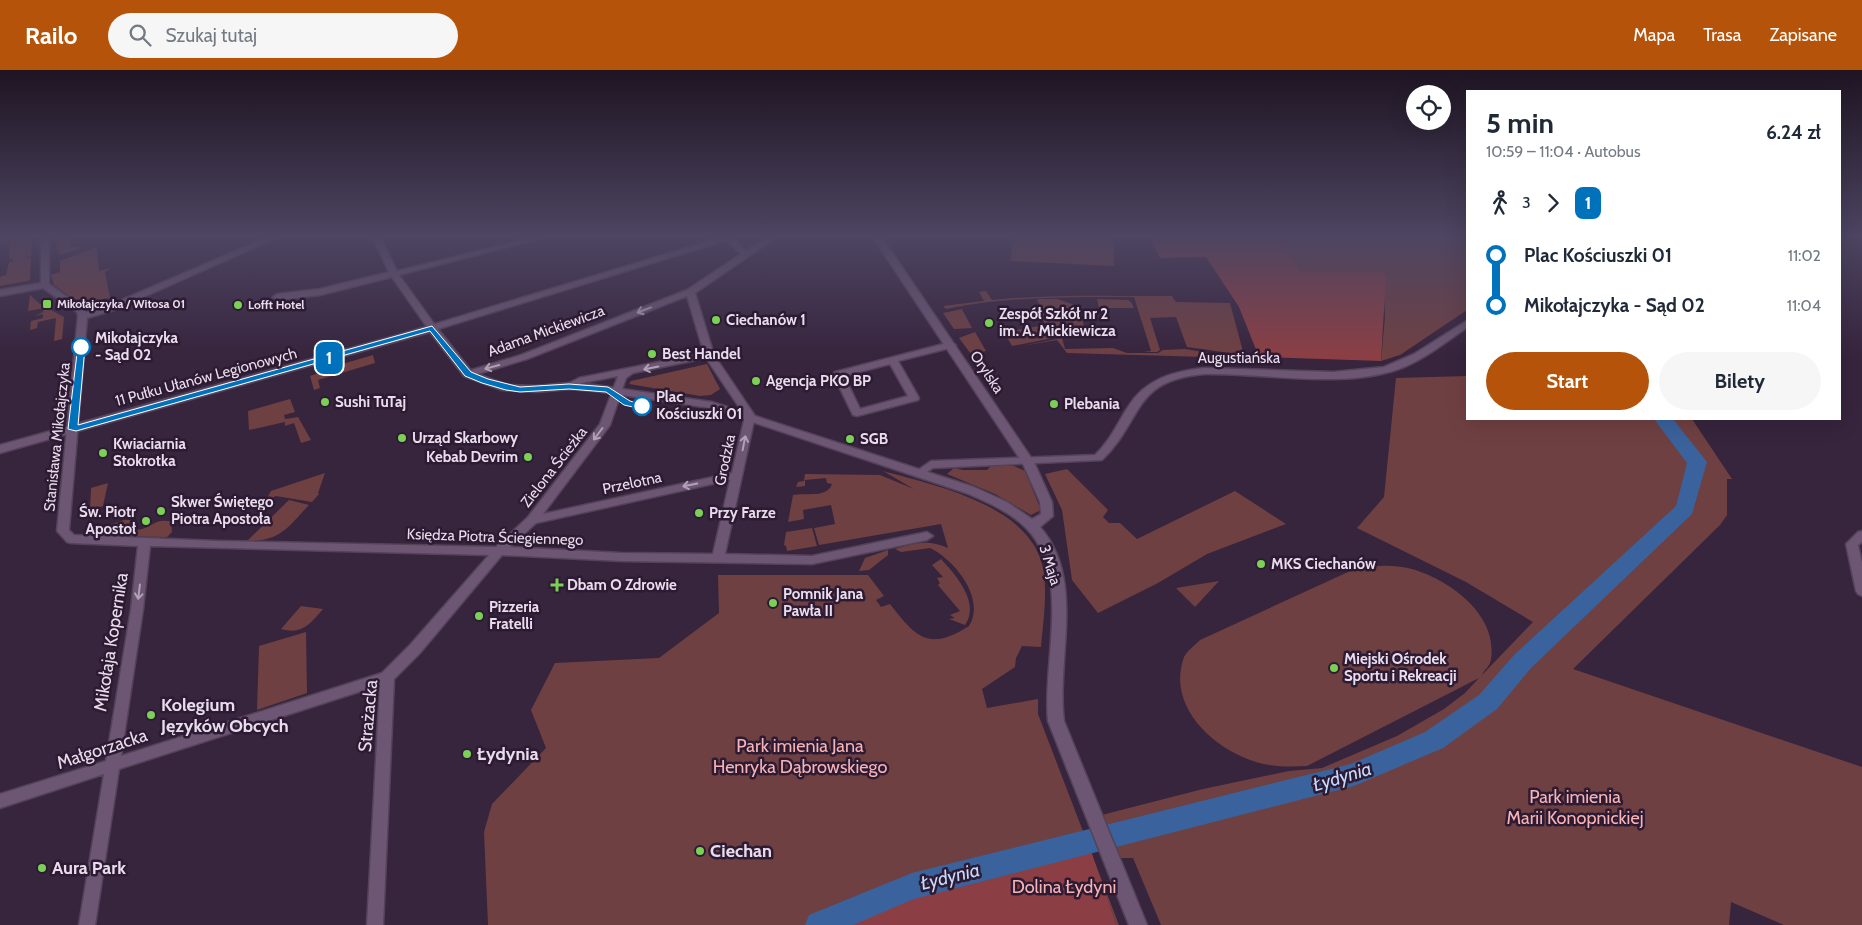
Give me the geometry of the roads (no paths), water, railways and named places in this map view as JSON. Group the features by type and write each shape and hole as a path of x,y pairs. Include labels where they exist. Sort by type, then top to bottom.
{"street":[{"path":"45,276 45,285"},
{"path":"0,293 45,285 81,311 83,316 116,306 185,276"},
{"path":"277,297 320,292 386,276"},
{"path":"395,276 432,328 468,374"},
{"name":"11 Pułku Ułanów Legionowych","path":"0,449 432,328 604,276"},
{"name":"Adama Mickiewicza","path":"468,374 524,357 690,292 714,276"},
{"name":"Orylska","path":"904,276 1028,462 1046,502 1047,516 1031,526"},
{"path":"690,292 710,355 750,416"},
{"name":"Stanisława Mikołajczyka","path":"63,531 83,316"},
{"name":"Augustiańska","path":"919,473 931,465 1098,458 1114,441 1136,399 1166,380 1186,373 1217,370 1361,374 1387,370 1408,362 1466,324"},
{"path":"892,358 914,398 857,413 838,374 892,358 951,345"},
{"path":"569,386 579,381 628,373 710,355"},
{"name":"Zielona Ścieżka","path":"499,551 532,520 605,425 622,377 628,373"},
{"name":"3 Maja","path":"468,374 506,388 536,389 569,386 617,390 712,405 750,416 997,501 1031,526 1047,545 1058,582 1054,703 1056,721 1138,925"},
{"name":"Grodzka","path":"718,559 750,416"},
{"name":"Przelotna","path":"532,520 738,475"},
{"name":"Księdza Piotra Ściegiennego","path":"63,531 71,539 144,543 499,551 621,557 812,560 927,536"},
{"path":"1862,535 1852,544 1862,591"},
{"name":"Mikołaja Kopernika","path":"87,925 110,766 137,609 144,543"},
{"name":"Strażacka","path":"375,925 387,677 415,649 499,551"},
{"name":"Małgorzacka","path":"0,802 387,677"}],"waterway":[{"name":"Łydynia","path":"819,925 912,886 1354,775 1434,740 1488,702 1523,661 1685,509 1697,462 1664,420"}],"place":[{"name":"Mikołajczyka / Witosa 01","path":"47,304"},
{"name":"Lofft Hotel","path":"238,305"},
{"name":"Ciechanów 1","path":"716,320"},
{"name":"Zespół Szkół nr 2 im. A. Mickiewicza","path":"989,323"},
{"name":"Mikołajczyka - Sąd 02","path":"81,347"},
{"name":"Best Handel","path":"652,354"},
{"name":"Agencja PKO BP","path":"756,381"},
{"name":"Sushi TuTaj","path":"325,402"},
{"name":"Plebania","path":"1054,404"},
{"name":"Plac Kościuszki 01","path":"642,406"},
{"name":"Urząd Skarbowy","path":"402,438"},
{"name":"SGB","path":"850,439"},
{"name":"Kwiaciarnia Stokrotka","path":"103,453"},
{"name":"Kebab Devrim","path":"528,457"},
{"name":"Skwer Świętego Piotra Apostoła","path":"161,511"},
{"name":"Przy Farze","path":"699,513"},
{"name":"Św. Piotr Apostoł","path":"146,521"},
{"name":"MKS Ciechanów","path":"1261,564"},
{"name":"Dbam O Zdrowie","path":"557,585"},
{"name":"Pomnik Jana Pawła II","path":"773,603"},
{"name":"Pizzeria Fratelli","path":"479,616"},
{"name":"Miejski Ośrodek Sportu i Rekreacji","path":"1334,668"},
{"name":"Kolegium Języków Obcych","path":"151,715"},
{"name":"Łydynia","path":"467,754"},
{"name":"Ciechan","path":"700,851"},
{"name":"Aura Park","path":"42,868"}],"park label":[{"name":"Park imienia Jana Henryka Dąbrowskiego","path":"800,756"},
{"name":"Park imienia Marii Konopnickiej","path":"1575,808"},
{"name":"Dolina Łydyni","path":"1064,887"}]}
